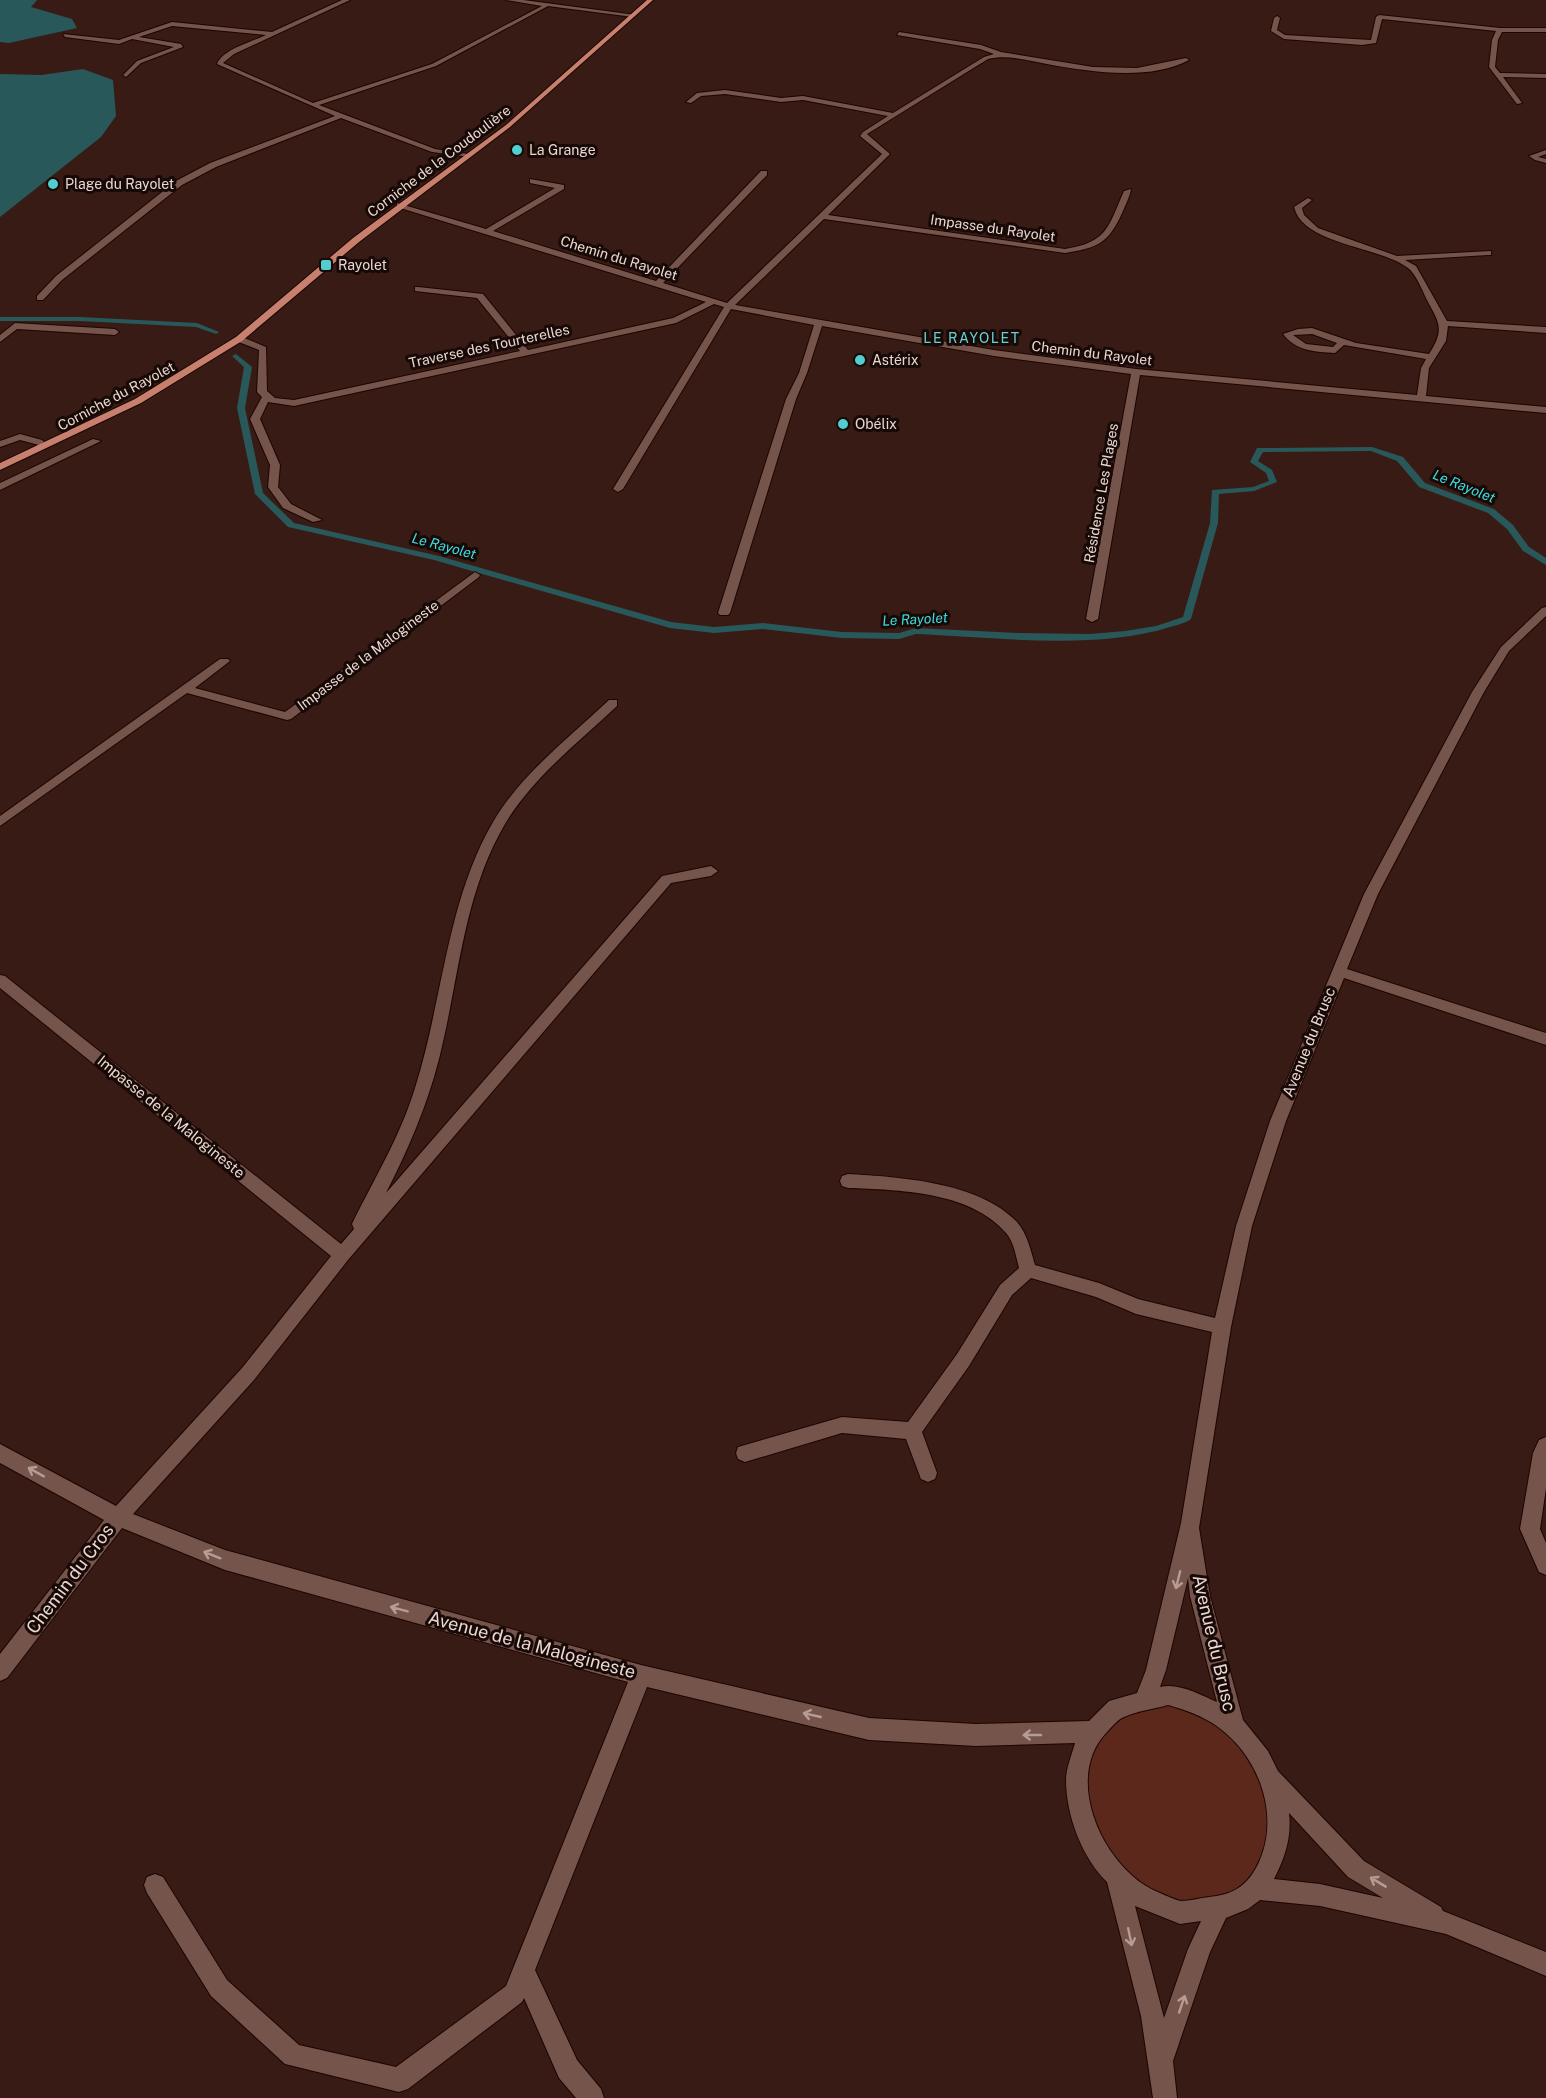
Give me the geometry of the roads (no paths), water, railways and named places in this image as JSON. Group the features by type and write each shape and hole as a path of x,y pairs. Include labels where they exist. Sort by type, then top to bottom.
{"main road":[{"name":"Corniche de la Coudoulière","path":"239,339 400,206 508,126 650,0"},
{"name":"Corniche du Rayolet","path":"0,468 138,401 239,339"}],"street":[{"path":"347,0 222,59 220,64 313,105 434,151 468,156"},
{"path":"509,0 633,15"},
{"path":"313,105 434,65 548,5"},
{"path":"1277,18 1274,31 1284,37 1362,43 1374,42 1379,17 1500,30 1546,30"},
{"path":"64,35 119,42 172,24 273,34"},
{"path":"1500,30 1495,40 1492,67 1519,103"},
{"path":"899,34 981,47 1000,54 1112,73 1160,69 1186,60"},
{"path":"126,75 139,62 181,46 131,38"},
{"path":"618,489 729,306 886,154 863,136 986,58 1000,54"},
{"path":"1497,75 1546,76"},
{"path":"689,102 699,94 725,92 781,100 803,98 894,115"},
{"path":"40,298 59,278 179,183 213,165 341,116"},
{"path":"1546,152 1533,156 1546,161"},
{"path":"658,284 764,173"},
{"path":"488,231 561,187 533,181"},
{"name":"Impasse du Rayolet","path":"822,216 1065,251 1091,248 1103,241 1128,191"},
{"path":"1308,200 1298,207 1299,216 1316,230 1396,258 1413,268 1444,323 1442,341 1425,368 1421,398"},
{"name":"Chemin du Rayolet","path":"400,206 729,306 819,323 994,353 1136,372 1546,410"},
{"path":"1396,258 1488,253"},
{"path":"418,289 480,296 525,352"},
{"name":"Traverse des Tourterelles","path":"267,397 273,401 294,403 676,320 714,301"},
{"path":"724,613 791,399 803,373 819,323"},
{"path":"1444,323 1546,330"},
{"path":"0,339 15,326 115,332"},
{"path":"1343,342 1335,350 1311,349 1292,341 1287,334 1305,329 1327,334 1343,342 1432,357"},
{"path":"239,339 263,349 262,392 267,397 255,419 275,465 273,487 287,506 317,520"},
{"name":"Résidence Les Plages","path":"1092,619 1136,372"},
{"path":"1,444 20,437 39,442"},
{"path":"0,487 96,441"},
{"name":"Impasse de la Malogineste","path":"186,688 287,716 475,575"},
{"name":"Avenue du Brusc","path":"1146,1696 1156,1670 1191,1523 1222,1327 1244,1226 1278,1120 1371,894 1478,692 1505,649 1546,610"},
{"path":"0,822 224,661"},
{"path":"342,1255 390,1173 423,1088 469,896 489,840 518,796 613,703"},
{"path":"342,1255 667,879 711,871"},
{"path":"1338,971 1546,1039"},
{"name":"Impasse de la Malogineste","path":"0,980 342,1255"},
{"path":"848,1181 900,1183 944,1193 984,1209 1012,1228 1028,1270"},
{"name":"Chemin du Cros","path":"0,1671 117,1517 248,1374 342,1255"},
{"path":"1028,1270 1100,1290 1137,1306 1222,1327"},
{"path":"912,1431 963,1360 1006,1290 1028,1270"},
{"path":"744,1453 842,1425 912,1431"},
{"path":"912,1431 928,1473"},
{"path":"1546,1446 1542,1453 1530,1529 1546,1565"},
{"name":"Avenue de la Malogineste","path":"0,1453 117,1517 225,1560 641,1675 869,1729 976,1735 1090,1732"},
{"name":"Avenue du Brusc","path":"1191,1523 1200,1596 1234,1726"},
{"path":"155,1885 219,1988 293,2056 399,2080 514,1994 641,1675"},
{"path":"1168,1695 1214,1710 1234,1726 1255,1749 1270,1777 1278,1806 1279,1837 1271,1865 1256,1888 1239,1902 1218,1910 1193,1914 1166,1909 1141,1898 1118,1880 1103,1864 1091,1844 1080,1815 1075,1785 1079,1756 1090,1732 1105,1714 1124,1703 1146,1696 1168,1695"},
{"path":"1270,1777 1356,1869 1446,1923 1546,1964"},
{"path":"1118,1880 1132,1946 1162,2059 1165,2098"},
{"path":"1256,1888 1320,1895 1446,1923"},
{"path":"1162,2059 1200,1949 1218,1910"},
{"path":"524,1971 568,2069 592,2098"}],"water":[{"path":"0,0 37,0 31,7 72,19 77,28 9,43 0,42"},
{"path":"83,69 113,80 116,116 101,137 0,217 0,74 41,75"}],"waterway":[{"name":"Le Rayolet","path":"0,319 80,319 197,325 216,332"},
{"name":"Le Rayolet","path":"236,356 248,367 241,408 259,494 291,525 436,558 670,625 714,630 763,626 842,635 899,636 916,631 1054,637 1125,634 1158,628 1187,619 1214,523 1215,492 1254,489 1273,482 1269,472 1254,462 1260,450 1372,449 1400,459 1422,485 1491,511 1510,527 1526,549 1546,562"}],"place":[{"name":"La Grange","path":"517,150"},
{"name":"Plage du Rayolet","path":"53,184"},
{"name":"Rayolet","path":"326,265"},
{"name":"Astérix","path":"860,360"},
{"name":"Obélix","path":"843,424"}],"district":[{"name":"LE RAYOLET","path":"972,338"}]}
